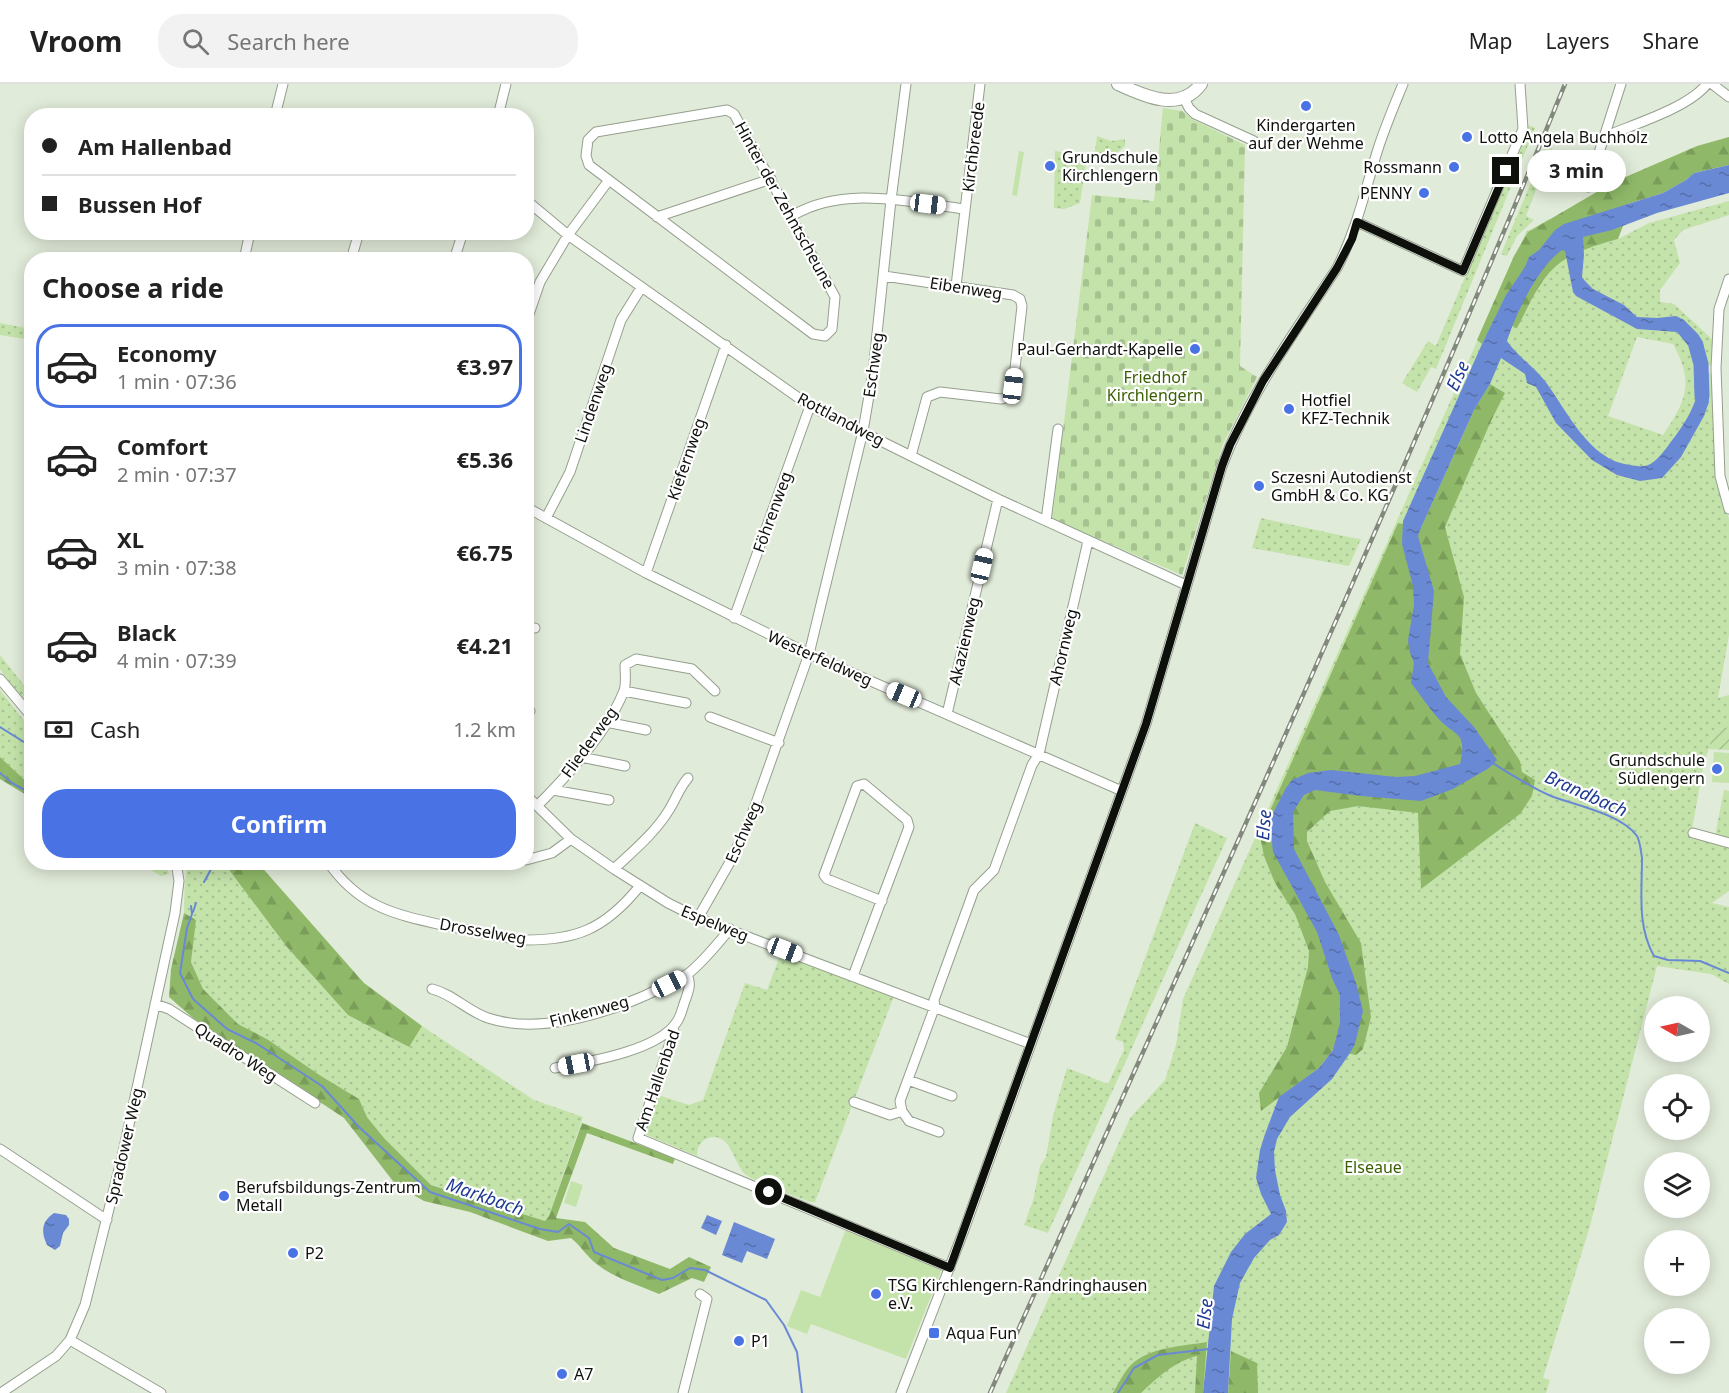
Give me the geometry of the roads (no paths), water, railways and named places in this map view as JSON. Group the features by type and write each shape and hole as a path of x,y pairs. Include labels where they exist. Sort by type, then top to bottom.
{"street":[{"path":"277,108 283,84"},
{"path":"500,108 506,84"},
{"name":"Eschweg","path":"698,918 730,862 751,817 809,654 863,431 873,372 906,84"},
{"name":"Kirchbreede","path":"956,286 980,84"},
{"path":"1122,85 1154,98 1176,100 1184,98 1201,84"},
{"path":"901,1393 950,1268 1122,791 1163,669 1222,466 1234,436 1263,381 1337,268 1352,239 1387,120 1404,84"},
{"path":"1357,222 1463,271 1523,129 1520,84"},
{"path":"1588,187 1621,84"},
{"path":"1605,133 1611,134 1673,108 1702,90 1707,84"},
{"path":"1712,84 1729,97"},
{"path":"1184,98 1195,114 1254,141"},
{"name":"Hinter der Zehntscheune","path":"727,110 734,114 771,179 836,297 832,329 825,336 813,334 589,165 586,161 588,140 596,132 727,110"},
{"path":"657,217 771,179"},
{"path":"534,300 540,282 568,235 609,180"},
{"name":"Kirchbreede","path":"792,216 812,205 852,199 891,200 965,209"},
{"name":"Rottlandweg","path":"534,207 568,235 641,288 726,345 810,406 998,499 1186,585"},
{"name":"Eibenweg","path":"884,276 1013,295 1020,299 1021,318 1013,386 1010,394 1000,399 940,392 927,397 911,456"},
{"path":"1729,279 1719,309 1716,368 1720,476 1729,509"},
{"name":"Lindenweg","path":"546,518 570,472 621,320 641,288"},
{"name":"Kiefernweg","path":"646,573 726,345"},
{"name":"Föhrenweg","path":"734,618 810,406"},
{"path":"1046,521 1058,429"},
{"name":"Akazienweg","path":"947,714 998,499"},
{"name":"Westerfeldweg","path":"534,511 646,573 809,654 1122,791"},
{"name":"Ahornweg","path":"902,1111 900,1101 974,890 994,870 1032,765 1039,754 1088,541"},
{"name":"Fliederweg","path":"538,805 581,757 606,722 624,691 625,665 636,659 692,669 715,691"},
{"path":"0,679 24,708"},
{"path":"624,691 686,703"},
{"path":"710,717 779,743"},
{"path":"606,722 646,730"},
{"path":"581,757 625,766"},
{"path":"614,869 650,835 669,810 678,790 688,778"},
{"path":"853,976 882,901 909,827 908,820 864,784 858,786 824,875 827,879 882,901"},
{"path":"553,790 609,800"},
{"name":"Espelweg","path":"534,802 571,839 639,887 698,918 1031,1044"},
{"path":"1693,833 1729,843"},
{"path":"534,858 552,853 571,839"},
{"name":"Spradower Weg","path":"1,1393 56,1356 70,1340 85,1305 107,1220 178,897 177,870"},
{"name":"Drosselweg","path":"333,870 355,893 388,912 520,940 563,938 600,925 626,904 639,887"},
{"name":"Finkenweg","path":"432,989 446,993 463,1006 487,1018 523,1024 565,1021 617,1006 651,993 687,975 704,960 730,929"},
{"name":"Am Hallenbad","path":"687,975 690,986 678,1020 672,1028 674,1031 638,1138 950,1268"},
{"name":"Quadro Weg","path":"155,1004 169,1009 315,1103"},
{"path":"555,1068 597,1060 635,1048 659,1038 672,1028"},
{"path":"908,1080 952,1096"},
{"path":"854,1102 890,1115 902,1111 909,1121 939,1132"},
{"path":"0,1149 107,1220"},
{"path":"683,1393 707,1299 700,1294"},
{"path":"70,1340 161,1393"}],"water":[{"path":"1729,165 1729,193 1583,237 1582,277 1585,281 1593,289 1624,305 1637,317 1676,316 1684,320 1703,342 1703,363 1696,363 1691,349 1677,332 1637,329 1576,296 1573,292 1565,251 1562,250 1536,279 1522,304 1507,341 1545,381 1590,444 1615,461 1630,465 1647,466 1662,454 1690,412 1697,395 1699,377 1706,376 1709,402 1704,416 1681,457 1662,478 1640,481 1617,475 1592,460 1556,423 1536,387 1527,383 1525,374 1501,358 1490,384 1474,410 1421,528 1418,536 1434,591 1428,663 1446,697 1474,727 1497,760 1489,768 1453,789 1421,801 1315,790 1304,795 1293,812 1294,849 1339,935 1363,1011 1355,1044 1350,1053 1332,1079 1290,1117 1277,1139 1274,1152 1275,1170 1287,1222 1279,1235 1270,1240 1254,1258 1240,1283 1232,1319 1228,1393 1203,1393 1214,1286 1231,1252 1245,1234 1271,1214 1256,1178 1265,1134 1279,1097 1319,1068 1333,1050 1340,1023 1340,995 1317,932 1273,852 1271,817 1292,780 1308,773 1331,770 1396,777 1415,776 1460,764 1461,739 1437,717 1411,683 1414,663 1408,640 1414,605 1413,586 1402,544 1403,521 1482,344 1506,295 1529,257 1539,250 1555,230 1564,224 1663,193 1694,173"},
{"path":"54,1213 66,1215 69,1219 69,1225 63,1233 60,1246 55,1250 47,1245 43,1232 44,1224"},
{"path":"707,1215 722,1221 716,1235 701,1228"},
{"path":"734,1222 775,1239 767,1259 747,1251 742,1263 722,1255"}],"waterway":[{"name":"Else","path":"1696,346 1701,364 1702,396"},
{"path":"0,727 24,742"},
{"name":"Brandbach","path":"1491,762 1551,796 1609,816 1630,828 1637,836 1640,847 1643,921 1654,956 1668,960 1700,961 1729,973"},
{"name":"Markbach","path":"0,773 24,790"},
{"path":"204,882 211,870"},
{"name":"Markbach","path":"193,912 196,903"},
{"name":"Markbach","path":"191,906 192,914 187,928 180,973 193,999 227,1029 256,1043 322,1086 359,1127 430,1192 540,1229 558,1232 569,1224 589,1238 594,1252 662,1280 673,1278 690,1268 705,1270 766,1300 784,1325 797,1352 802,1393"},
{"name":"Markbach","path":"1118,1393 1134,1368 1158,1355 1209,1349"}],"railway":[{"path":"990,1393 1355,577 1497,249 1565,84"}],"place":[{"name":"Kindergarten auf der Wehme","path":"1306,106"},
{"name":"Lotto Angela Buchholz","path":"1467,137"},
{"name":"Grundschule Kirchlengern","path":"1050,166"},
{"name":"Rossmann","path":"1454,167"},
{"name":"PENNY","path":"1424,193"},
{"name":"Paul-Gerhardt-Kapelle","path":"1195,349"},
{"name":"Hotfiel KFZ-Technik","path":"1289,409"},
{"name":"Sczesni Autodienst GmbH & Co. KG","path":"1259,486"},
{"name":"Grundschule Südlengern","path":"1717,769"},
{"name":"Berufsbildungs-Zentrum Metall","path":"224,1196"},
{"name":"P2","path":"293,1253"},
{"name":"TSG Kirchlengern-Randringhausen e.V.","path":"876,1294"},
{"name":"Aqua Fun","path":"934,1333"},
{"name":"P1","path":"739,1341"},
{"name":"A7","path":"562,1374"}],"park label":[{"name":"Friedhof Kirchlengern","path":"1155,386"},
{"name":"Elseaue","path":"1373,1167"}]}
